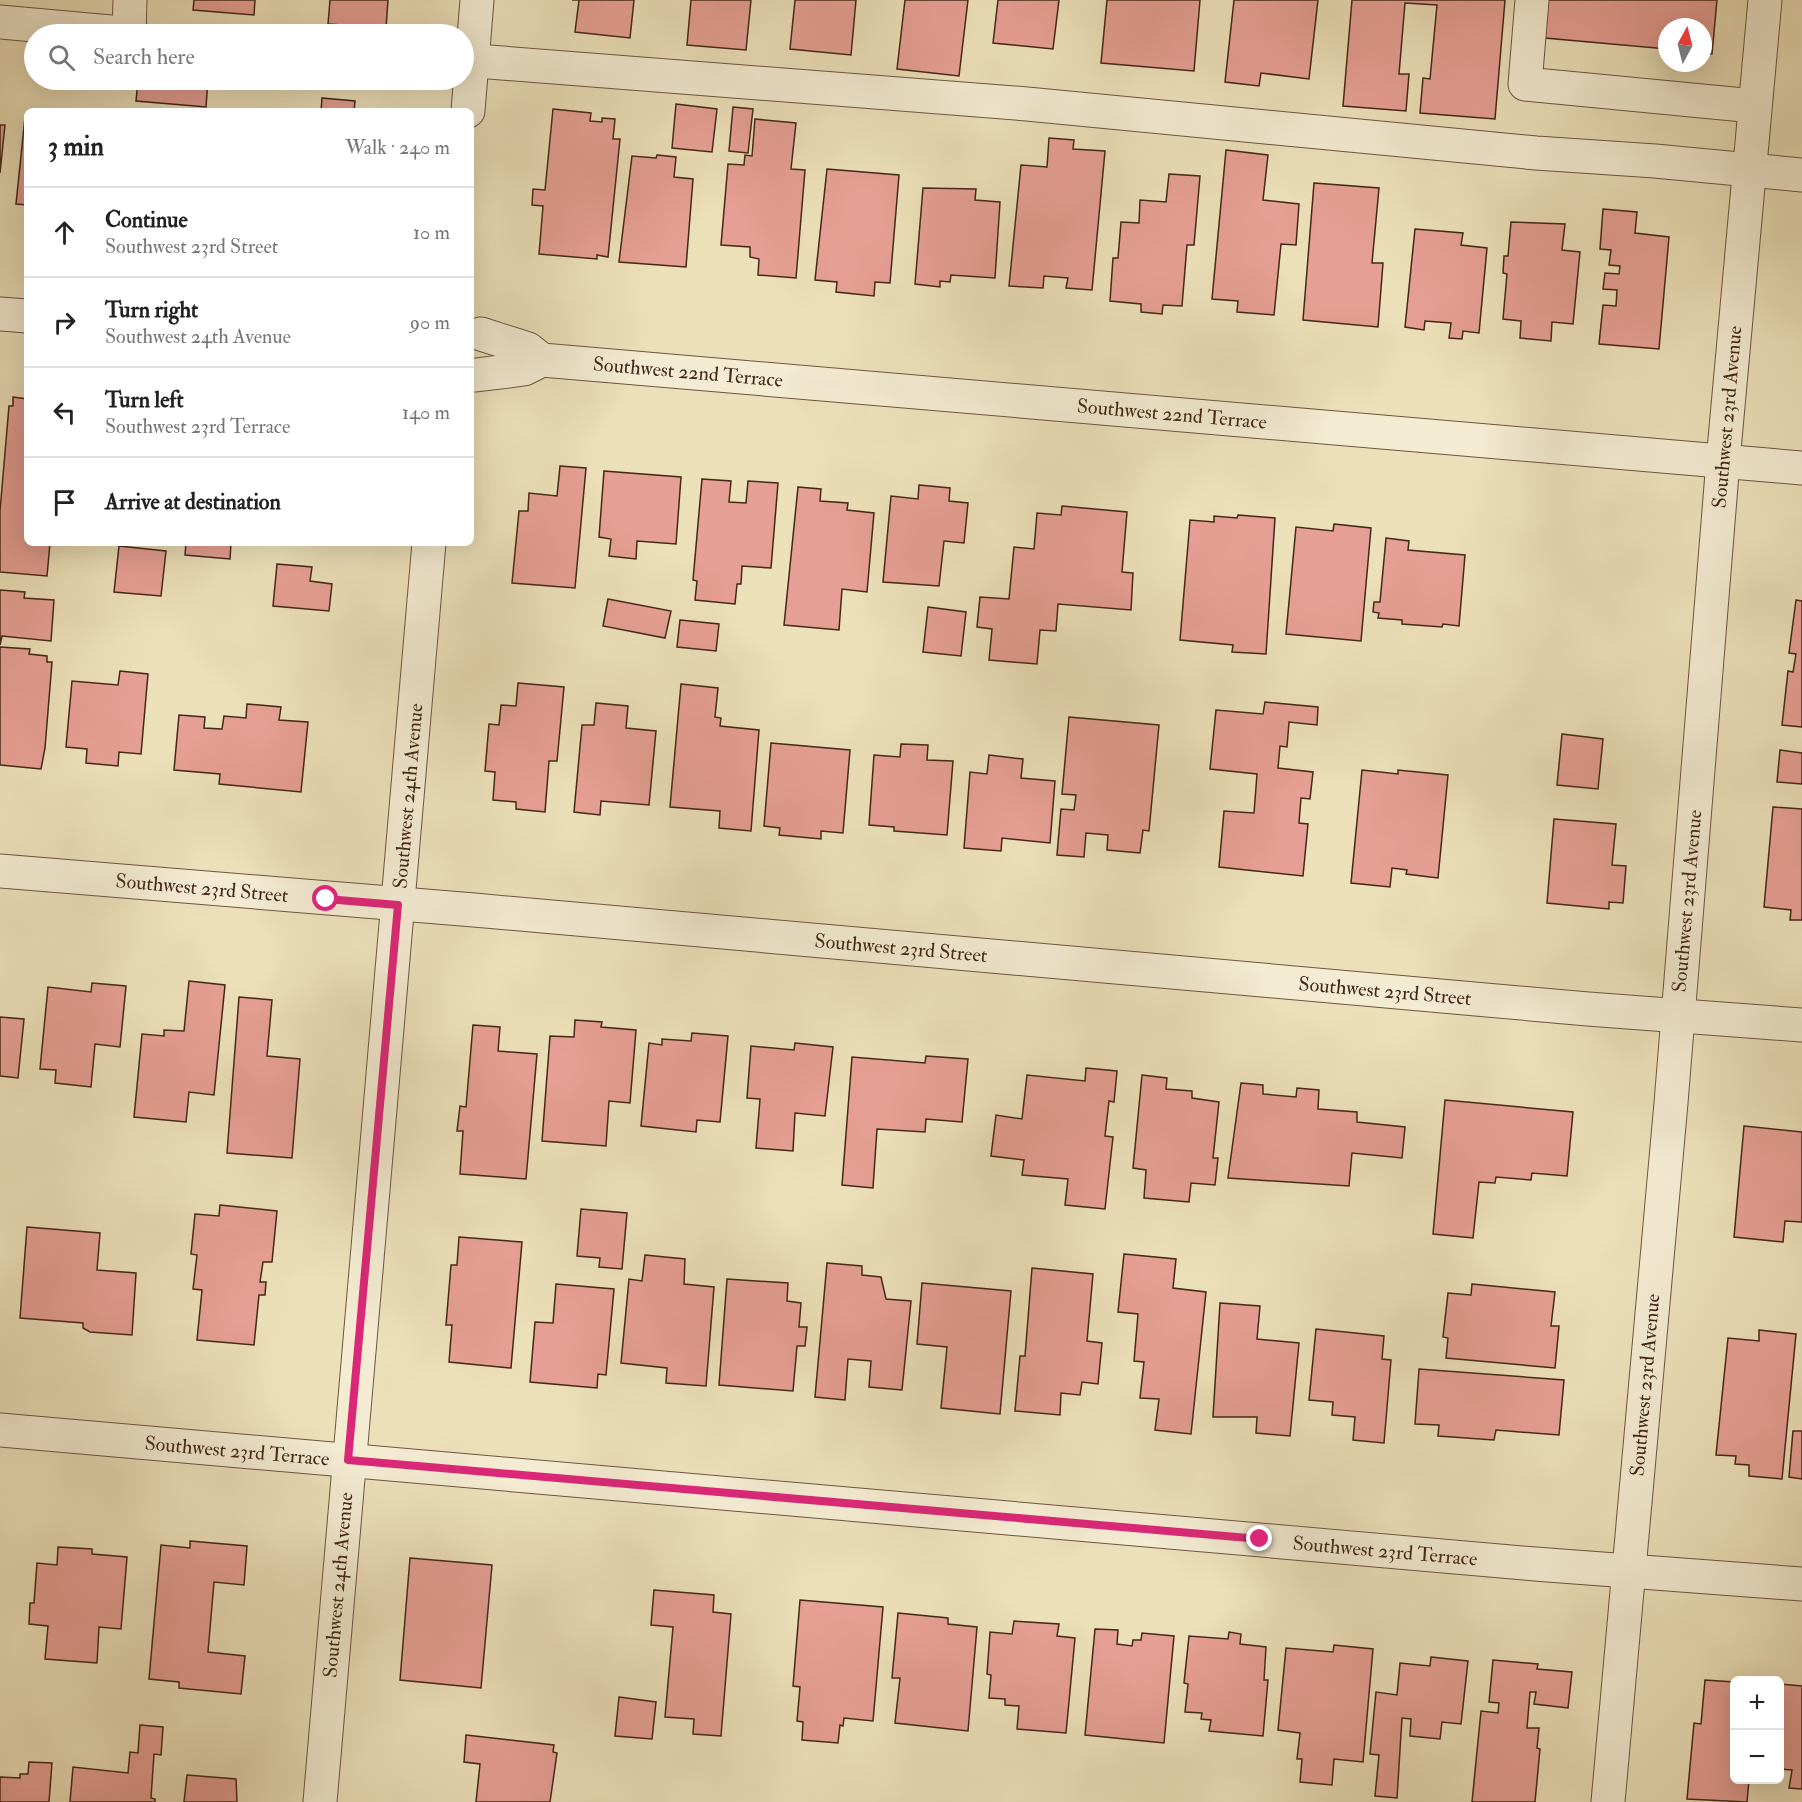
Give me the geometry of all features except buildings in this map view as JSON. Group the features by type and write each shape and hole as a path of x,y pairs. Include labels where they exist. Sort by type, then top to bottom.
{"street":[{"path":"130,0 131,24"},
{"path":"473,24 477,0"},
{"path":"1532,0 1525,84 1754,106"},
{"name":"Southwest 23rd Avenue","path":"1608,1802 1678,1016 1722,461 1765,0"},
{"path":"0,22 24,24"},
{"path":"474,60 1027,104 1536,153 1802,175"},
{"path":"468,90 468,108"},
{"path":"0,314 24,316"},
{"name":"Southwest 22nd Terrace","path":"474,322 528,349 542,360"},
{"name":"Southwest 22nd Terrace","path":"474,322 485,346 484,358 474,375"},
{"name":"Southwest 22nd Terrace","path":"474,377 524,369 542,360 1802,468"},
{"name":"Southwest 24th Avenue","path":"320,1802 429,546"},
{"name":"Southwest 23rd Street","path":"0,871 1802,1025"},
{"name":"Southwest 23rd Terrace","path":"0,1430 1535,1564 1628,1569 1802,1584"}],"route":[{"path":"326,899 398,905 348,1460 1260,1539"}]}
